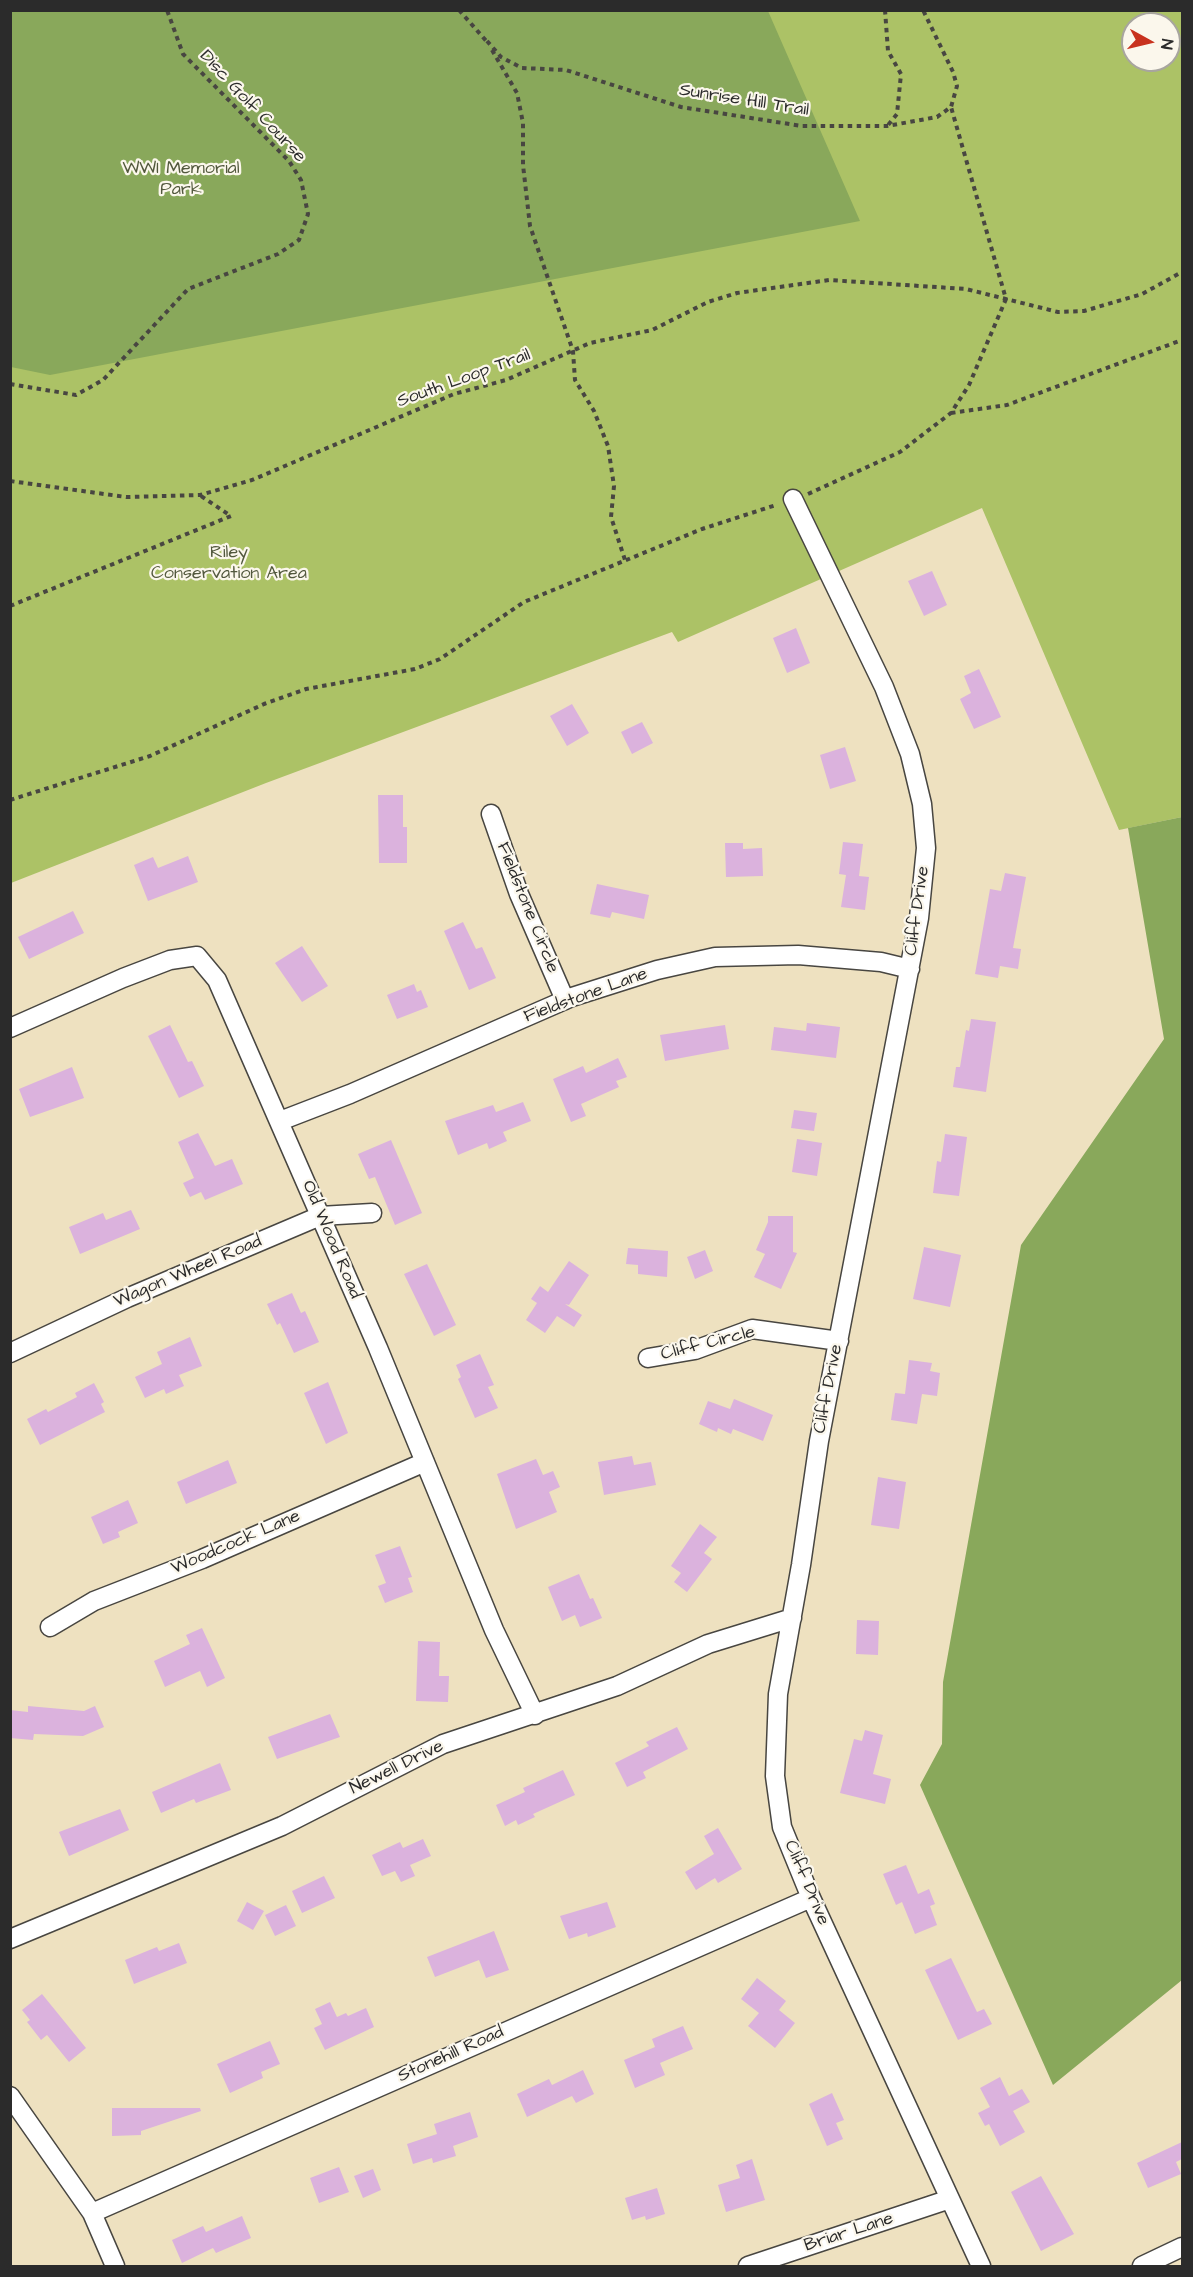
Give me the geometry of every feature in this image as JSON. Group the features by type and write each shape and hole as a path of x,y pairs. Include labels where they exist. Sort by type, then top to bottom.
{"street":[{"name":"Cliff Drive","path":"793,499 884,687 910,754 922,804 927,848 920,918 819,1441 778,1694 775,1776 782,1827 811,1898 981,2266"},
{"name":"Fieldstone Circle","path":"492,814 519,894 565,1000"},
{"name":"Fieldstone Lane","path":"279,1121 350,1094 565,1000 657,970 715,957 798,955 881,962 910,969"},
{"name":"Old Wood Road","path":"10,1028 123,978 170,960 197,956 217,980 425,1462 494,1630 535,1715"},
{"name":"Wagon Wheel Road","path":"10,1353 127,1298 320,1216 372,1213"},
{"name":"Cliff Circle","path":"648,1358 695,1350 752,1329 839,1341"},
{"name":"Woodcock Lane","path":"50,1627 94,1601 202,1558 425,1462"},
{"name":"Newell Drive","path":"10,1939 282,1826 443,1744 617,1686 708,1644 792,1618"},
{"name":"Stonehill Road","path":"92,2213 811,1898"},
{"path":"10,2096 92,2213 115,2266"},
{"name":"Briar Lane","path":"748,2266 950,2199"},
{"path":"1143,2266 1182,2247"}],"path":[{"name":"Disc Golf Course","path":"10,384 76,395 103,380 188,289 278,254 299,240 308,214 301,180 289,161 183,54 167,10"},
{"path":"459,10 487,41 517,93 523,123 523,165 530,226 573,351 574,381 594,411 608,446 614,486 611,517 626,560"},
{"path":"885,10 888,51 902,74 897,114 887,126"},
{"path":"10,800 150,756 264,704 306,689 415,669 440,659 524,602 702,529 819,491 900,452 951,413 969,385 1006,299 951,107 957,86 953,72 922,10"},
{"name":"Sunrise Hill Trail","path":"487,41 501,57 522,68 566,70 681,107 802,126 887,126 937,117 951,107"},
{"name":"South Loop Trail","path":"10,481 126,497 200,495 252,480 454,394 506,380 590,343 652,330 708,302 737,293 829,280 966,289 1058,312 1084,311 1142,294 1182,272"},
{"path":"951,413 1007,405 1182,340"},
{"path":"10,606 231,516 200,495"}],"green space":[{"name":"WWI Memorial Park","path":"11,10 768,11 860,221 50,375 11,367"},
{"name":"Riley Conservation Area","path":"11,11 1182,11 1182,817 1119,830 982,508 678,642 672,632 266,783 11,883"},
{"path":"1182,817 1182,1980 1053,2085 920,1785 942,1744 943,1682 1021,1245 1164,1039 1128,828"}],"building":[{"path":"932,571 947,605 924,616 908,581"},
{"path":"796,628 810,663 787,673 773,638"},
{"path":"979,669 1001,717 974,729 960,699 971,693 964,676"},
{"path":"572,704 589,733 567,746 550,716"},
{"path":"642,722 653,743 632,754 621,732"},
{"path":"845,747 856,781 830,789 820,755"},
{"path":"378,795 403,795 403,827 407,827 407,863 379,863"},
{"path":"843,842 863,844 859,876 869,877 865,910 841,907 846,875 839,874"},
{"path":"725,843 743,843 743,849 762,848 763,876 726,877"},
{"path":"188,856 198,882 148,901 134,865 153,857 158,868"},
{"path":"1005,873 1026,877 1013,948 1021,949 1018,969 1000,966 998,978 975,974 990,889 1001,891"},
{"path":"597,884 649,895 644,919 612,912 610,918 590,914"},
{"path":"73,911 84,933 29,959 18,937"},
{"path":"463,922 476,949 482,947 496,978 469,990 444,931"},
{"path":"302,946 328,986 302,1002 275,963"},
{"path":"414,984 417,992 421,990 428,1007 397,1019 387,995"},
{"path":"971,1019 996,1022 986,1092 953,1087 956,1067 960,1067 966,1030 969,1031"},
{"path":"807,1023 840,1027 836,1058 771,1050 774,1027 806,1031"},
{"path":"170,1025 188,1062 192,1061 204,1086 179,1098 148,1036"},
{"path":"725,1025 729,1049 665,1061 660,1035"},
{"path":"618,1058 627,1077 616,1081 619,1087 581,1104 586,1116 571,1122 553,1079 583,1066 586,1073"},
{"path":"72,1067 84,1098 30,1117 19,1089"},
{"path":"523,1102 531,1121 503,1132 507,1141 489,1149 487,1143 458,1155 445,1121 493,1105 496,1112"},
{"path":"794,1110 817,1113 814,1131 791,1128"},
{"path":"198,1133 215,1166 232,1159 243,1184 205,1200 201,1192 190,1197 183,1183 194,1178 178,1142"},
{"path":"945,1134 967,1137 959,1196 933,1193 937,1161 941,1162"},
{"path":"797,1139 822,1143 817,1176 792,1172"},
{"path":"391,1140 422,1213 395,1225 375,1177 369,1179 358,1154"},
{"path":"131,1210 140,1229 80,1254 69,1227 103,1213 106,1220"},
{"path":"768,1216 793,1216 793,1252 797,1253 781,1289 754,1277 765,1254 756,1250 768,1222"},
{"path":"924,1247 961,1255 950,1307 913,1299"},
{"path":"628,1248 668,1251 667,1277 638,1274 638,1265 626,1264"},
{"path":"705,1250 713,1271 695,1279 687,1257"},
{"path":"569,1261 589,1275 569,1305 565,1304 582,1315 574,1327 557,1316 545,1333 526,1320 537,1303 531,1299 540,1286 548,1292"},
{"path":"427,1264 456,1325 434,1336 404,1274"},
{"path":"292,1293 301,1313 305,1311 319,1342 294,1353 280,1323 277,1325 267,1304"},
{"path":"190,1337 202,1366 179,1375 184,1386 166,1394 164,1389 145,1398 135,1377 162,1364 157,1352"},
{"path":"480,1354 494,1385 488,1387 498,1408 475,1418 458,1379 461,1377 456,1365"},
{"path":"909,1360 932,1363 930,1371 940,1373 937,1396 922,1394 917,1424 891,1420 895,1393 905,1394"},
{"path":"328,1382 348,1433 326,1444 304,1393"},
{"path":"94,1383 104,1402 101,1404 105,1412 40,1445 27,1419 46,1409 48,1412 77,1397 75,1393"},
{"path":"734,1399 773,1415 763,1441 733,1429 731,1434 718,1428 717,1432 699,1424 708,1401 730,1409"},
{"path":"632,1456 634,1465 651,1462 656,1485 604,1495 598,1462"},
{"path":"536,1459 543,1475 553,1471 560,1487 549,1492 557,1512 516,1529 497,1474"},
{"path":"228,1460 237,1483 186,1504 177,1482"},
{"path":"878,1477 906,1482 899,1529 871,1525"},
{"path":"128,1500 138,1523 118,1532 120,1537 103,1544 91,1517"},
{"path":"700,1524 717,1537 704,1553 712,1559 687,1592 674,1582 681,1573 671,1566"},
{"path":"400,1546 412,1577 408,1578 413,1592 385,1603 378,1586 386,1583 375,1555"},
{"path":"579,1574 590,1599 593,1598 602,1618 580,1627 575,1615 562,1621 548,1587"},
{"path":"857,1620 879,1621 878,1655 856,1654"},
{"path":"202,1628 225,1678 207,1687 200,1671 165,1687 154,1661 190,1644 186,1635"},
{"path":"418,1641 440,1642 439,1676 449,1676 448,1702 416,1701"},
{"path":"28,1706 84,1711 95,1706 104,1727 83,1736 34,1734 33,1740 10,1738 10,1710 28,1712"},
{"path":"330,1714 340,1737 277,1759 268,1737"},
{"path":"677,1727 688,1749 643,1772 646,1778 627,1787 615,1763 649,1746 646,1742"},
{"path":"865,1730 883,1735 873,1774 891,1779 885,1804 840,1793 854,1739 862,1741"},
{"path":"220,1763 231,1790 196,1803 194,1799 161,1813 152,1792"},
{"path":"563,1770 575,1795 533,1814 535,1817 518,1825 516,1820 505,1826 496,1805 525,1792 523,1788"},
{"path":"120,1809 129,1830 69,1856 59,1832"},
{"path":"718,1828 742,1869 718,1883 715,1878 696,1890 685,1872 714,1854 704,1836"},
{"path":"423,1839 431,1856 410,1865 415,1876 401,1882 395,1871 382,1876 372,1855 400,1842 403,1848"},
{"path":"906,1865 918,1894 929,1889 935,1904 930,1906 937,1925 915,1934 902,1902 896,1905 883,1874"},
{"path":"324,1876 335,1898 302,1913 292,1891"},
{"path":"247,1902 264,1911 253,1930 237,1921"},
{"path":"607,1902 616,1927 588,1937 587,1933 569,1939 560,1916"},
{"path":"286,1905 296,1926 275,1936 265,1915"},
{"path":"494,1931 509,1970 486,1978 479,1960 435,1977 427,1957"},
{"path":"179,1943 187,1963 134,1984 125,1960 157,1947 159,1951"},
{"path":"951,1958 977,2012 984,2009 992,2024 958,2040 925,1970"},
{"path":"757,1978 786,2001 779,2010 795,2023 775,2048 748,2026 759,2013 741,1999"},
{"path":"42,1994 86,2048 69,2062 47,2035 41,2040 27,2022 30,2020 22,2010"},
{"path":"330,2002 337,2017 346,2013 348,2016 366,2008 374,2027 325,2050 314,2028 322,2024 315,2009"},
{"path":"683,2026 693,2049 660,2063 665,2075 635,2088 624,2060 655,2047 652,2039"},
{"path":"270,2041 280,2064 261,2072 263,2078 230,2093 217,2064"},
{"path":"583,2070 594,2094 576,2103 572,2096 527,2117 517,2094 549,2079 552,2085"},
{"path":"1000,2077 1009,2096 1022,2089 1030,2102 1013,2111 1025,2132 1000,2146 989,2124 985,2126 978,2113 990,2107 980,2088"},
{"path":"832,2093 844,2120 836,2123 843,2139 827,2146 809,2104"},
{"path":"112,2108 200,2108 201,2111 141,2131 141,2135 112,2136"},
{"path":"470,2112 478,2137 453,2146 456,2156 433,2163 432,2158 413,2164 407,2144 437,2134 434,2124"},
{"path":"1182,2142 1182,2159 1176,2162 1181,2174 1148,2188 1137,2163"},
{"path":"752,2159 765,2200 726,2212 718,2185 740,2178 736,2165"},
{"path":"339,2167 349,2192 319,2203 310,2178"},
{"path":"373,2169 381,2190 363,2198 354,2176"},
{"path":"1041,2176 1074,2234 1041,2251 1011,2192"},
{"path":"657,2188 665,2214 646,2220 645,2216 632,2220 625,2198"},
{"path":"242,2216 251,2238 216,2253 213,2248 182,2263 172,2240 203,2226 206,2232"}]}
